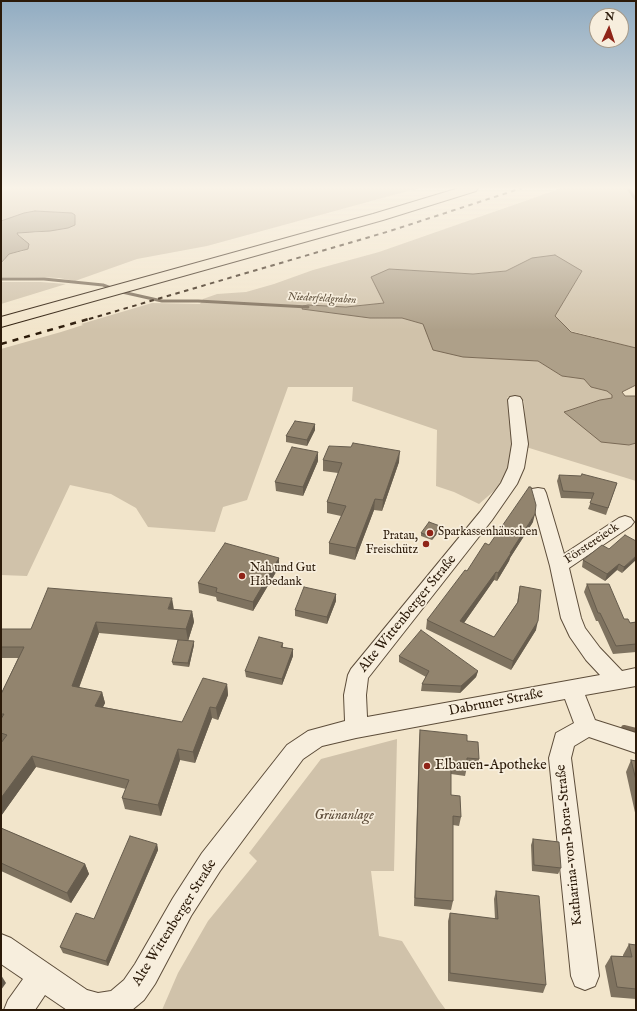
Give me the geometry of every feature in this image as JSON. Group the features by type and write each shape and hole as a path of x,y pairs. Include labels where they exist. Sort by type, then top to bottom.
{"main road":[{"path":"1,322 28,311 292,235"},
{"path":"181,268 308,235"},
{"path":"1,314 28,311"}],"street":[{"name":"Alte Wittenberger Straße","path":"116,1007 134,990 145,974 182,907 211,862 295,752 316,738 356,728 355,695 358,675 482,521 509,484 516,468 520,444 515,400"},
{"name":"Förstereieck","path":"538,492 559,566 571,618 577,632 602,665 627,679"},
{"name":"Förstereieck","path":"559,566 625,522"},
{"name":"Dabruner Straße","path":"356,728 627,679"},
{"path":"571,688 587,727 636,743"},
{"name":"Katharina-von-Bora-Straße","path":"585,976 560,758 564,740 587,727"},
{"path":"1,948 80,1002 98,1007 116,1007"},
{"path":"18,1010 42,976"}],"green space":[{"path":"17,235 247,235 207,246 137,259 75,281 59,278 1,277 1,263 9,254 24,251 25,240"},
{"path":"427,235 636,235 636,348 571,331 554,316 582,271 532,258 506,271 473,274 389,269 385,303 346,307 308,305 370,318 402,318 423,324 463,357 538,361 562,376 584,379 591,387 607,391 612,395 612,398 600,400 564,412 629,445 636,443 636,481 526,447 524,401 507,397 510,400 515,444 510,467 502,484 479,504 454,492 436,486 437,430 352,401 353,387 288,387 247,500 223,507 215,532 148,527 136,508 111,494 70,485 27,576 1,575 1,349 61,332 83,325 81,324 152,303 200,304 203,299 217,294 246,292 313,270 379,252"},
{"path":"1,282 41,282 66,284 1,304"},
{"name":"Grünanlage","path":"397,739 394,871 371,871 379,936 402,941 446,1010 162,1010 178,973 208,921 257,861 249,853 321,759"}],"shaded area":[{"path":"1,235 18,235 29,244 28,249 9,254 1,263"},
{"path":"555,255 582,271 555,316 571,332 636,348 636,385 622,392 625,396 636,396 636,443 629,445 601,442 564,412 600,400 612,398 612,395 607,391 591,387 584,379 562,376 538,361 463,357 433,350 423,324 402,318 370,318 302,309 303,306 308,305 346,307 384,303 371,277 389,269 473,274 506,271 532,258"}],"building":[{"path":"295,421 315,424 307,440 286,436"},
{"path":"353,443 400,451 383,500 375,499 356,548 329,543 346,506 327,502 342,463 323,460 329,446 351,447"},
{"path":"292,447 318,452 303,487 275,482"},
{"path":"582,474 617,483 608,508 590,503 594,493 563,491 559,475 581,476"},
{"path":"529,487 531,487 536,505 535,514 498,573 496,572 460,621 494,637 518,602 520,586 541,590 538,621 513,661 427,620 465,570 467,571 485,543 489,545"},
{"name":"Sparkassenhäuschen","path":"429,522 440,526 433,537 421,533"},
{"path":"625,535 636,541 636,556 624,567 619,564 607,574 583,560 602,545 609,549"},
{"name":"Nah und Gut Habedank","path":"225,543 279,558 253,602 216,592 217,588 198,583"},
{"path":"587,584 609,584 624,619 628,619 630,623 636,622 636,644 616,646 600,613 598,613"},
{"path":"304,587 336,594 327,617 295,610"},
{"path":"48,588 172,598 168,609 192,611 186,629 96,622 72,686 102,692 95,706 182,722 203,678 227,684 216,708 210,707 193,752 178,749 158,805 122,798 129,780 32,756 1,798 1,743 7,735 1,733 1,719 4,714 1,714 1,694 24,647 1,647 1,629 31,629"},
{"path":"421,630 478,671 461,686 422,684 429,671 399,656"},
{"path":"259,637 283,643 281,647 293,649 282,679 245,671"},
{"path":"178,640 194,641 188,663 172,662"},
{"path":"420,730 467,735 467,741 478,742 479,759 467,758 467,766 451,765 451,795 460,796 461,817 453,816 453,901 415,898"},
{"path":"631,760 636,761 636,780"},
{"path":"1,828 85,864 67,893 1,863"},
{"path":"130,836 157,844 106,961 60,947 76,913 94,919"},
{"path":"533,839 559,842 561,868 534,865"},
{"path":"496,891 539,896 546,985 450,973 450,913 498,919"},
{"path":"629,944 636,945 636,989 617,987 611,956 632,957"}],"waterway":[{"name":"Niederfeldgraben","path":"1,279 44,279 103,285 122,292 162,301 198,301 308,307"},
{"path":"624,728 636,731"}],"railway":[{"path":"89,319 376,235"},
{"path":"1,344 92,318"}],"place":[{"name":"Sparkassenhäuschen","path":"430,533"},
{"name":"Pratau, Freischütz","path":"426,544"},
{"name":"Nah und Gut Habedank","path":"242,576"},
{"name":"Elbauen-Apotheke","path":"427,766"}]}
